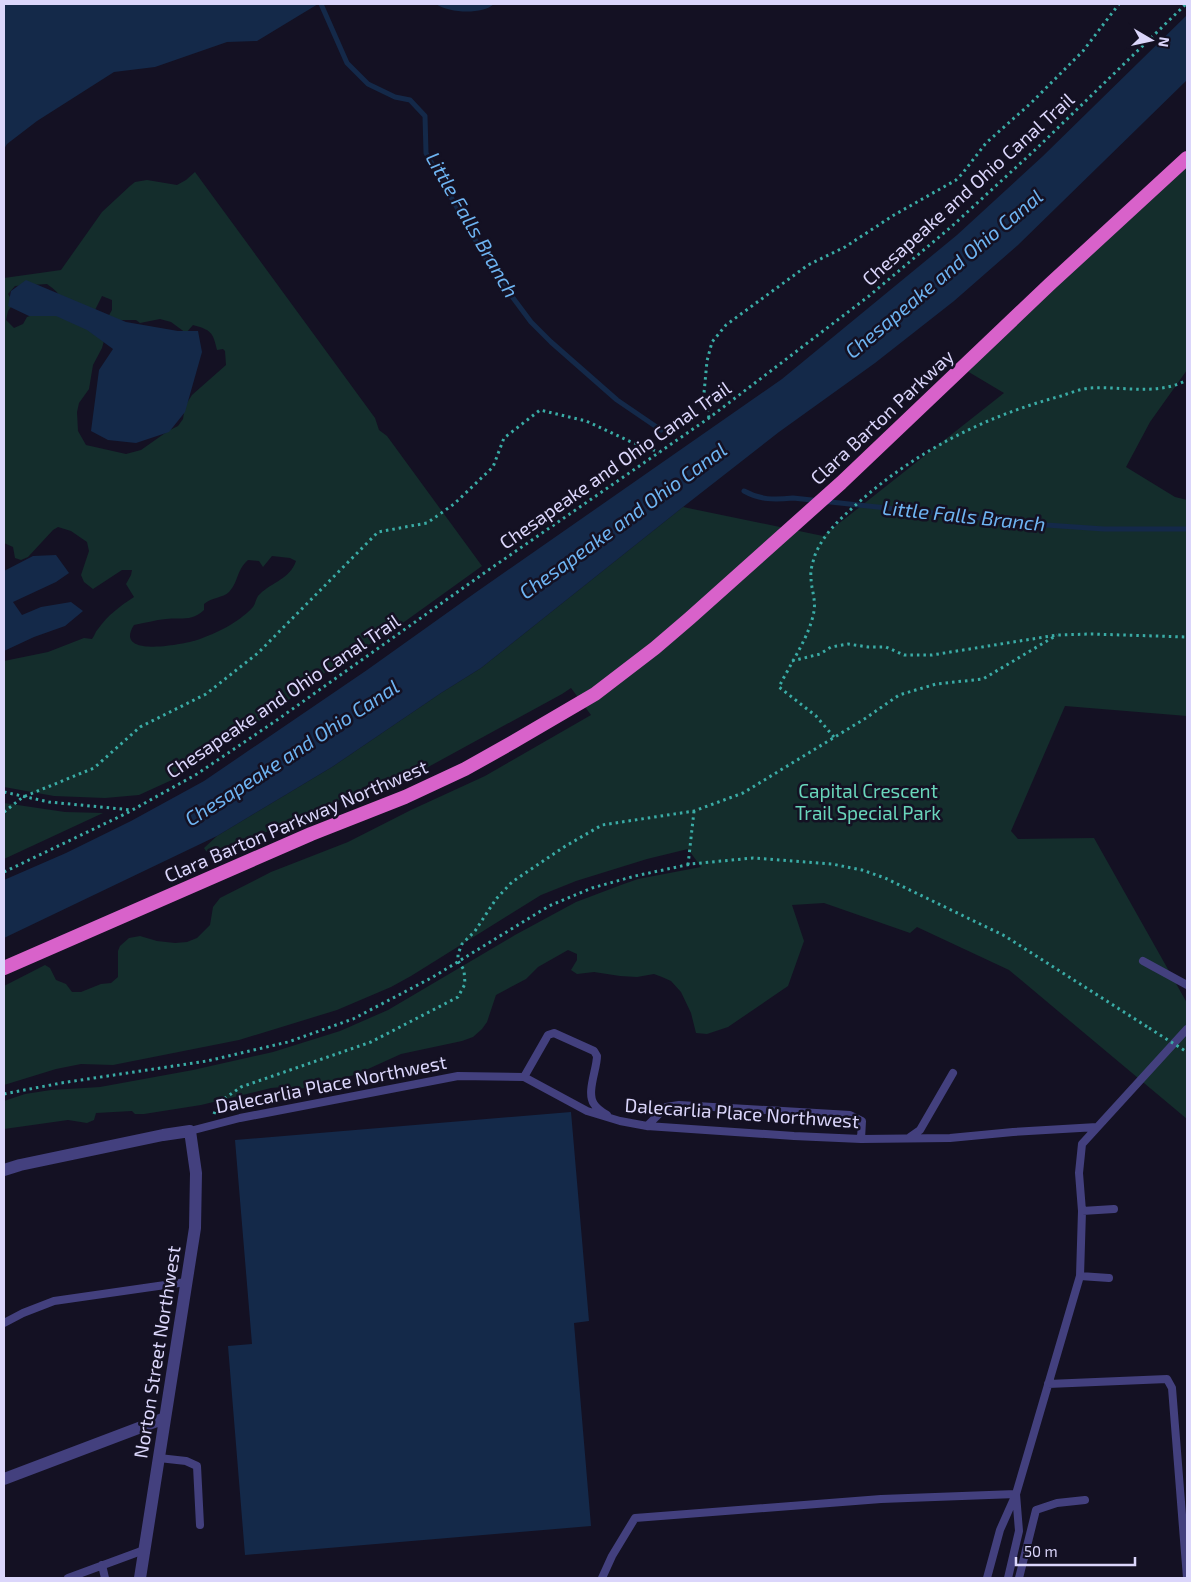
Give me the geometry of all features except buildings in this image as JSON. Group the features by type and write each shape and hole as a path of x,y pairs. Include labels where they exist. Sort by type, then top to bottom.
{"highway":[{"name":"Clara Barton Parkway","path":"595,694 655,648 690,618 841,483 1050,284 1187,158"},
{"name":"Clara Barton Parkway Northwest","path":"4,968 310,834 405,797 464,769 595,694"}],"street":[{"path":"4,1170 134,1141 190,1131"},
{"name":"Norton Street Northwest","path":"140,1578 196,1228 196,1167 190,1131"},
{"path":"4,1479 165,1418"}],"lane":[{"path":"1143,961 1187,985"},
{"path":"987,1578 1000,1530 1016,1494 1080,1276 1082,1211 1080,1173 1082,1144 1187,1029"},
{"path":"524,1077 548,1035 554,1034 594,1051 597,1056 597,1062 592,1100 594,1105 614,1119"},
{"path":"908,1138 920,1130 953,1073"},
{"name":"Dalecarlia Place Northwest","path":"190,1131 240,1118 458,1076 524,1077 587,1111 647,1126 861,1139 950,1138 1097,1127"},
{"path":"647,1126 666,1107 679,1105 840,1114 850,1115 862,1121 861,1139"},
{"path":"1082,1211 1114,1209"},
{"path":"1080,1276 1109,1278"},
{"path":"4,1323 23,1313 54,1301 186,1282"},
{"path":"1048,1384 1167,1379 1172,1388 1187,1578"},
{"path":"159,1458 186,1461 197,1466 200,1525"},
{"path":"602,1578 612,1556 635,1518 880,1499 1016,1494"},
{"path":"1008,1578 1020,1531 1016,1494"},
{"path":"1020,1578 1036,1510 1057,1503 1085,1500"},
{"path":"68,1578 144,1550"},
{"path":"102,1565 105,1578"}],"path":[{"path":"709,418 704,393 706,361 712,342 726,325 808,265 845,247 894,215 956,180 986,143 1031,103 1083,51 1119,4"},
{"name":"Chesapeake and Ohio Canal Trail","path":"4,872 132,810 197,774 709,418 861,302 951,227 1036,149 1186,4"},
{"path":"834,737 816,716 779,687 805,637 814,611 815,597 810,578 813,562 828,531 877,486 936,445 978,424 1045,400 1088,388 1151,390 1187,380"},
{"path":"4,812 23,797 94,768 140,728 206,694 258,653 378,532 427,523 454,504 492,467 504,438 540,410 586,421 629,441 660,452"},
{"path":"792,660 820,654 831,648 848,644 886,647 904,655 932,656 1057,635 1091,634 1187,637"},
{"path":"213,1116 218,1103 241,1087 371,1042 458,997 465,984 464,970 458,961 458,954 462,944 475,931 496,899 512,882 564,847 602,825 694,811 743,792 899,695 936,684 984,679 1057,635"},
{"path":"4,792 49,802 132,810"},
{"path":"688,864 694,811"},
{"path":"4,1094 60,1083 207,1061 288,1042 353,1019 433,977 549,906 592,888 688,864 761,859 832,864 862,870 885,878 1005,936 1187,1052"}],"green space":[{"name":"Capital Crescent Trail Special Park","path":"1187,158 1187,370 1150,422 1126,467 1175,497 1187,500 1187,716 1065,706 1011,831 1018,839 1094,838 1187,1003 1187,1119 1009,970 917,927 910,933 824,903 792,905 804,941 788,986 728,1027 707,1034 696,1033 691,1013 681,992 671,981 654,974 637,977 594,972 577,974 571,970 577,960 577,954 568,950 538,967 526,979 496,995 487,1022 482,1029 473,1037 462,1041 401,1054 357,1074 325,1084 299,1089 271,1088 201,1105 144,1114 135,1114 132,1111 96,1113 94,1120 87,1123 68,1120 4,1129 4,1101 25,1094 51,1090 100,1087 193,1070 273,1052 340,1031 388,1010 515,935 576,902 638,879 701,867 688,849 647,859 576,881 541,895 391,987 337,1010 239,1040 113,1065 81,1064 56,1069 4,1085 4,986 45,965 50,968 56,980 66,984 72,992 81,992 101,984 111,983 118,977 118,951 120,946 129,938 140,936 157,941 175,943 187,942 197,938 210,925 213,907 220,898 271,872 348,842 485,776 591,715 571,688 419,772 329,804 215,855 204,848 217,836 332,767 481,668 683,507 823,536 1004,393 962,368"},
{"path":"195,172 375,418 379,430 387,436 482,566 393,630 337,664 271,713 174,779 139,795 105,798 54,796 4,787 4,661 48,652 84,638 92,639 110,615 134,597 126,584 132,570 122,570 93,589 84,582 81,575 89,551 87,542 71,531 58,527 28,557 21,560 15,558 13,547 4,543 4,278 61,270 102,212 135,182 147,180 177,185","holes":["47,284 59,295 60,305 27,317 23,324 14,328 6,320 8,311 14,303 8,294 15,286","102,296 112,300 112,310 104,324 94,312","160,319 171,322 186,333 193,325 204,328 212,335 217,350 223,349 225,351 226,365 192,395 185,406 183,419 178,426 141,450 126,454 86,445 78,431 77,412 79,403 89,389 93,365 102,348 107,330 118,320 136,320 140,323","272,556 290,558 296,561 290,572 259,595 250,610 228,626 200,639 181,644 154,647 142,646 133,642 130,636 134,625 162,619 195,616 204,610 204,604 229,592 241,568 248,560 259,561 263,567"]},
{"path":"4,803 65,812 103,813 4,859"}],"water":[{"path":"4,4 318,4 257,41 227,42 155,67 114,72 37,121 7,144 4,149"},
{"path":"436,4 494,4 482,10 465,12"},
{"name":"Chesapeake and Ohio Canal","path":"1187,15 1187,80 1018,245 954,301 875,363 779,432 481,668 332,767 217,836 4,938 4,880 66,853 131,821 204,781 367,670 782,379 957,235 1043,156"},
{"path":"26,280 126,322 178,331 198,331 202,352 185,412 169,432 136,443 108,440 91,431 99,370 113,349 87,330 56,316 29,316 8,306 11,291"},
{"path":"56,555 69,573 56,582 13,602 22,615 41,607 71,602 83,611 65,626 34,637 4,651 4,571 33,556"},
{"path":"571,1112 589,1321 574,1323 591,1526 245,1555 228,1346 252,1344 235,1140"}],"waterway":[{"name":"Little Falls Branch","path":"321,4 347,63 368,84 395,97 410,100 425,116 426,153 493,271 531,322 617,400 661,430"},
{"name":"Little Falls Branch","path":"744,491 767,499 793,498 1046,525 1104,529 1187,529"}]}
